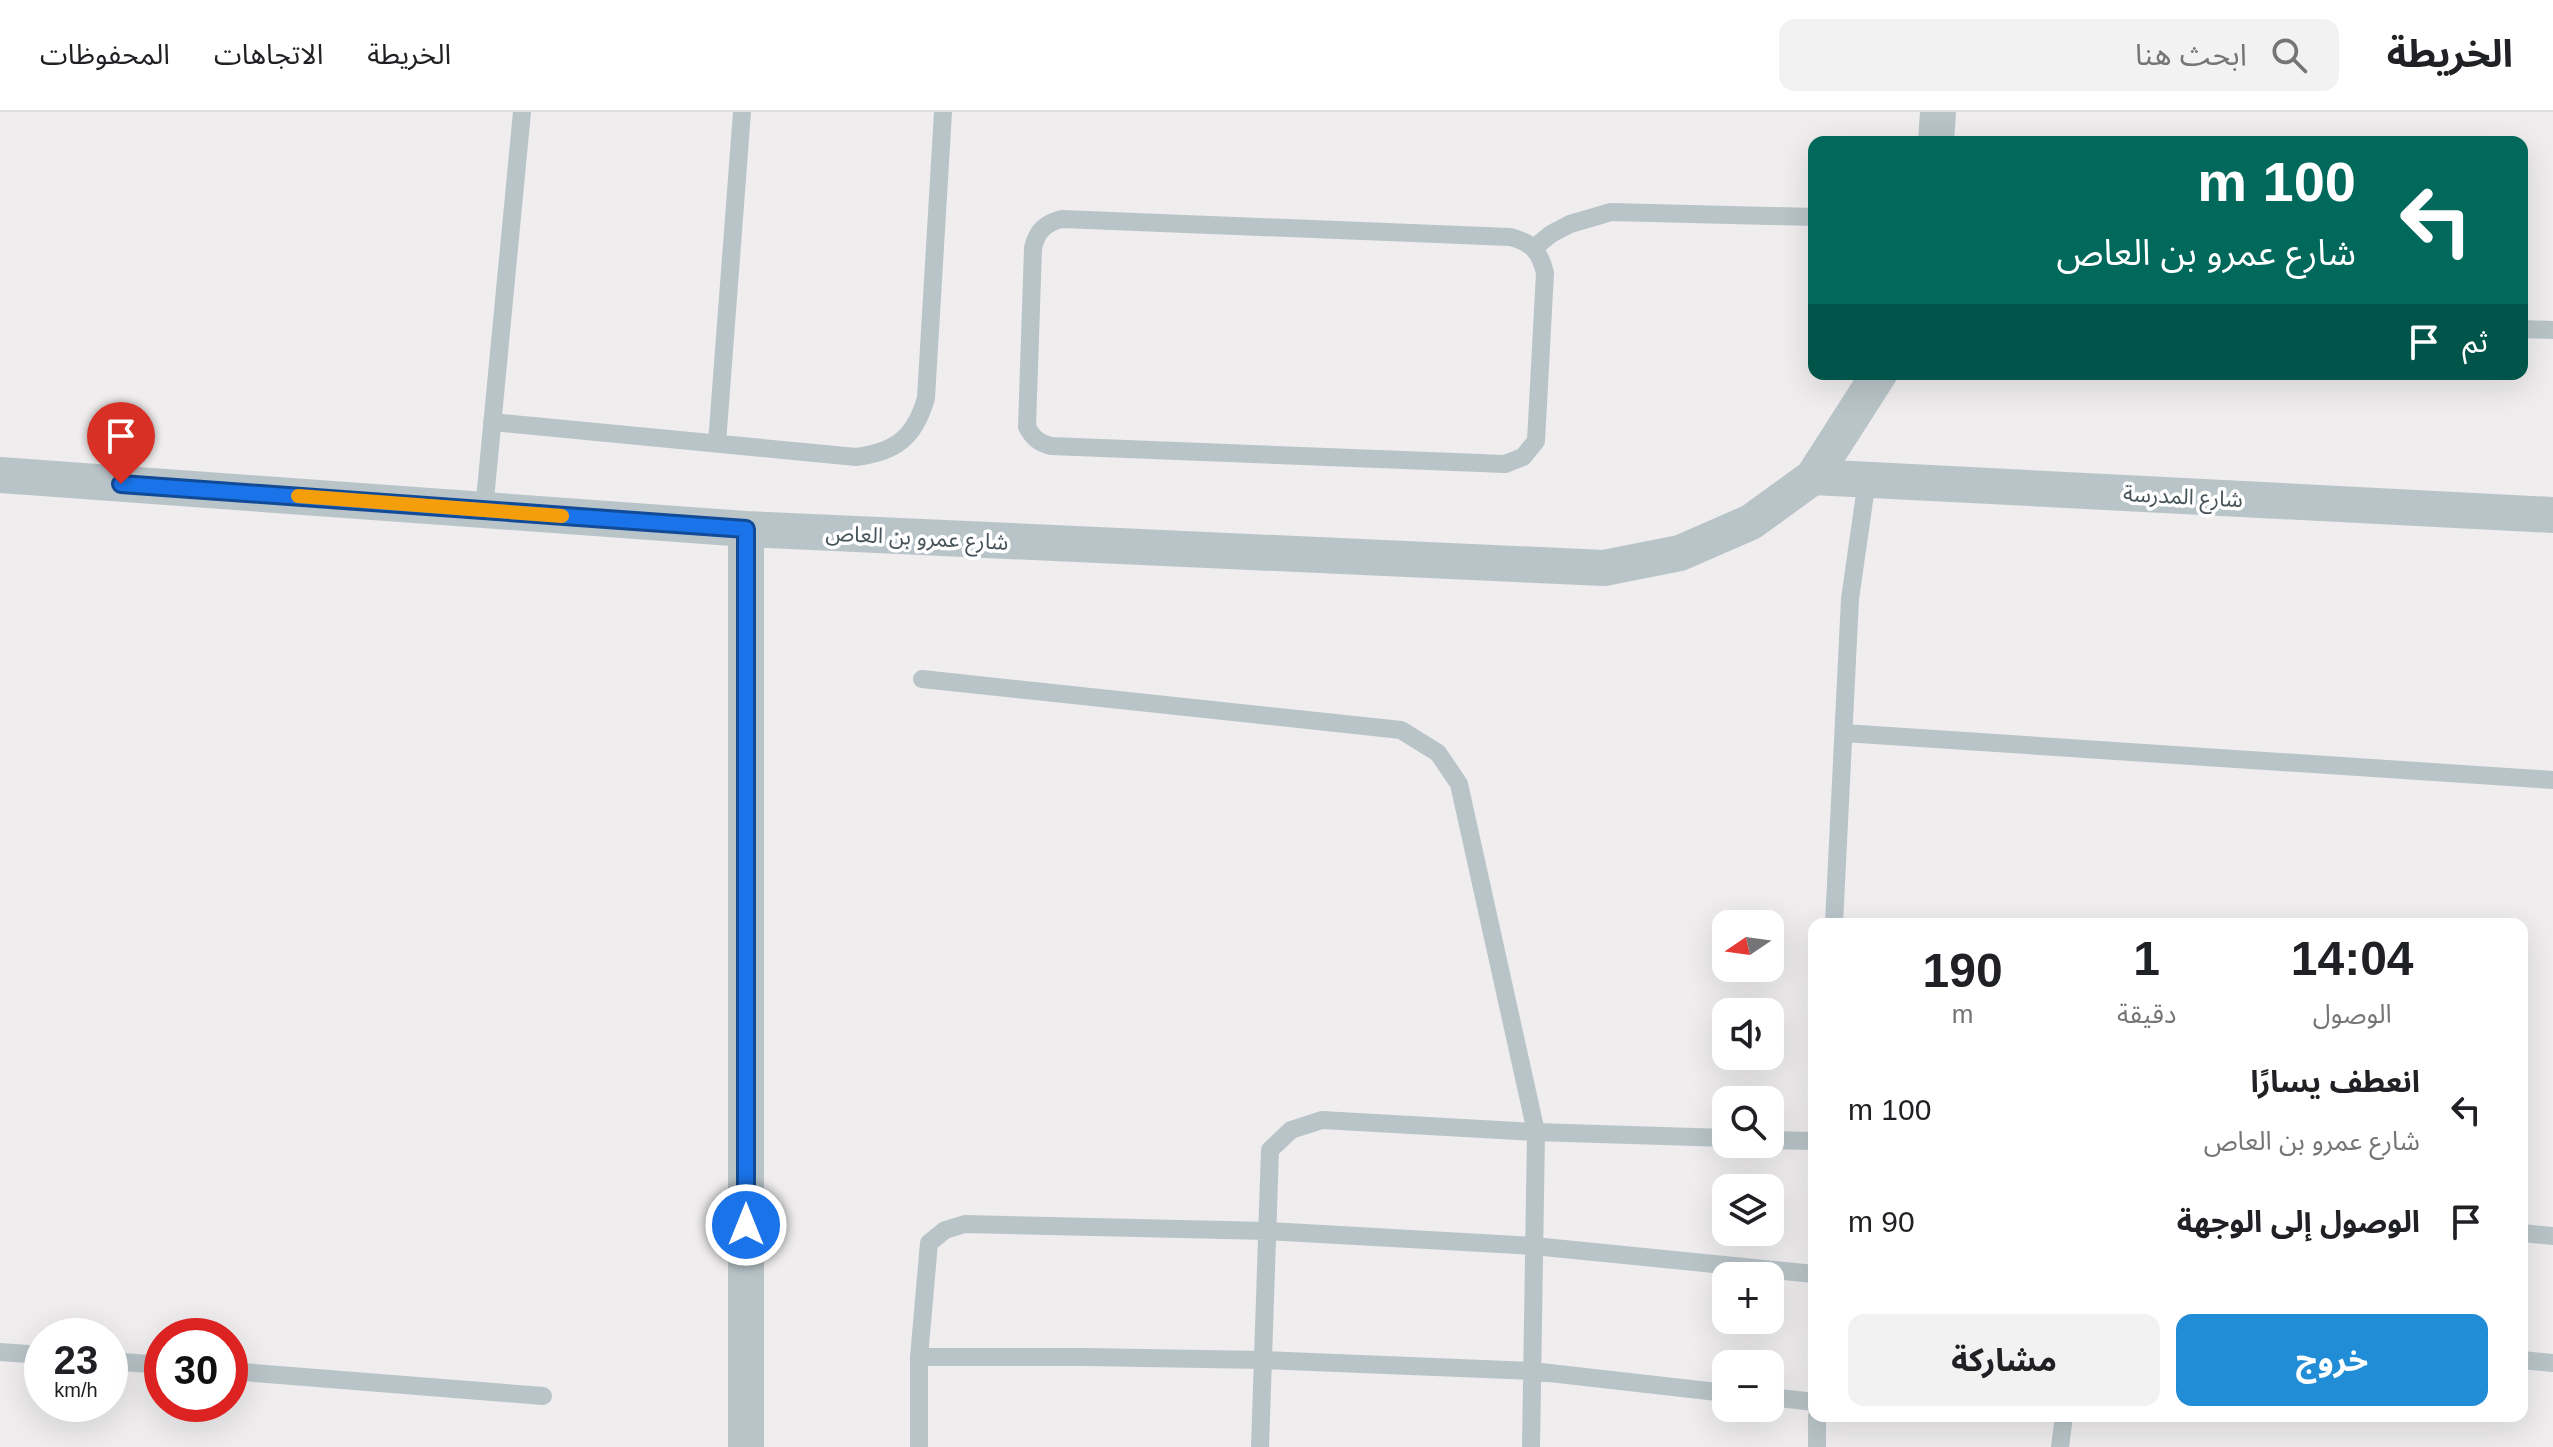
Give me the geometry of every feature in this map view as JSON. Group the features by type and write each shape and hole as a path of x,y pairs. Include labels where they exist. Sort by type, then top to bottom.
{"street":[{"path":"1936,136 1938,112"},
{"path":"1813,477 1875,380"},
{"name":"شارع عمرو بن العاص","path":"0,475 746,529 1604,568 1680,553 1751,522 1813,477"},
{"name":"شارع المدرسة","path":"1813,477 2553,515"},
{"path":"746,529 746,1447"}],"lane":[{"path":"484,510 522,112"},
{"path":"717,443 742,112"},
{"path":"492,422 856,457 888,450 902,441 913,429 926,398 943,112"},
{"path":"1535,247 1570,224 1611,212 1808,217"},
{"path":"1051,221 1510,237 1535,247 1545,273 1538,431 1530,450 1514,462 1051,446 1032,436 1027,427 1033,248 1042,227 1051,221"},
{"path":"2528,329 2553,330"},
{"path":"1834,918 1850,599 1867,480"},
{"path":"922,679 1401,730 1438,753 1459,784 1536,1132 1531,1447"},
{"path":"1844,733 2553,780"},
{"path":"1260,1447 1270,1150 1291,1130 1322,1120 1712,1138"},
{"path":"1784,1140 1808,1141"},
{"path":"919,1447 919,1357 929,1243 945,1230 965,1224 1268,1231 1534,1246 1808,1273"},
{"path":"2528,1234 2553,1236"},
{"path":"0,1352 24,1354"},
{"path":"919,1357 1262,1360 1532,1371 1712,1391"},
{"path":"2528,1361 2553,1363"},
{"path":"248,1372 543,1396"},
{"path":"1784,1399 1808,1401"},
{"path":"1817,1422 1817,1447"},
{"path":"2060,1447 2063,1422"}],"slow traffic":[{"path":"298,496 562,516"}],"route":[{"path":"121,484 746,529 746,1225"}]}
